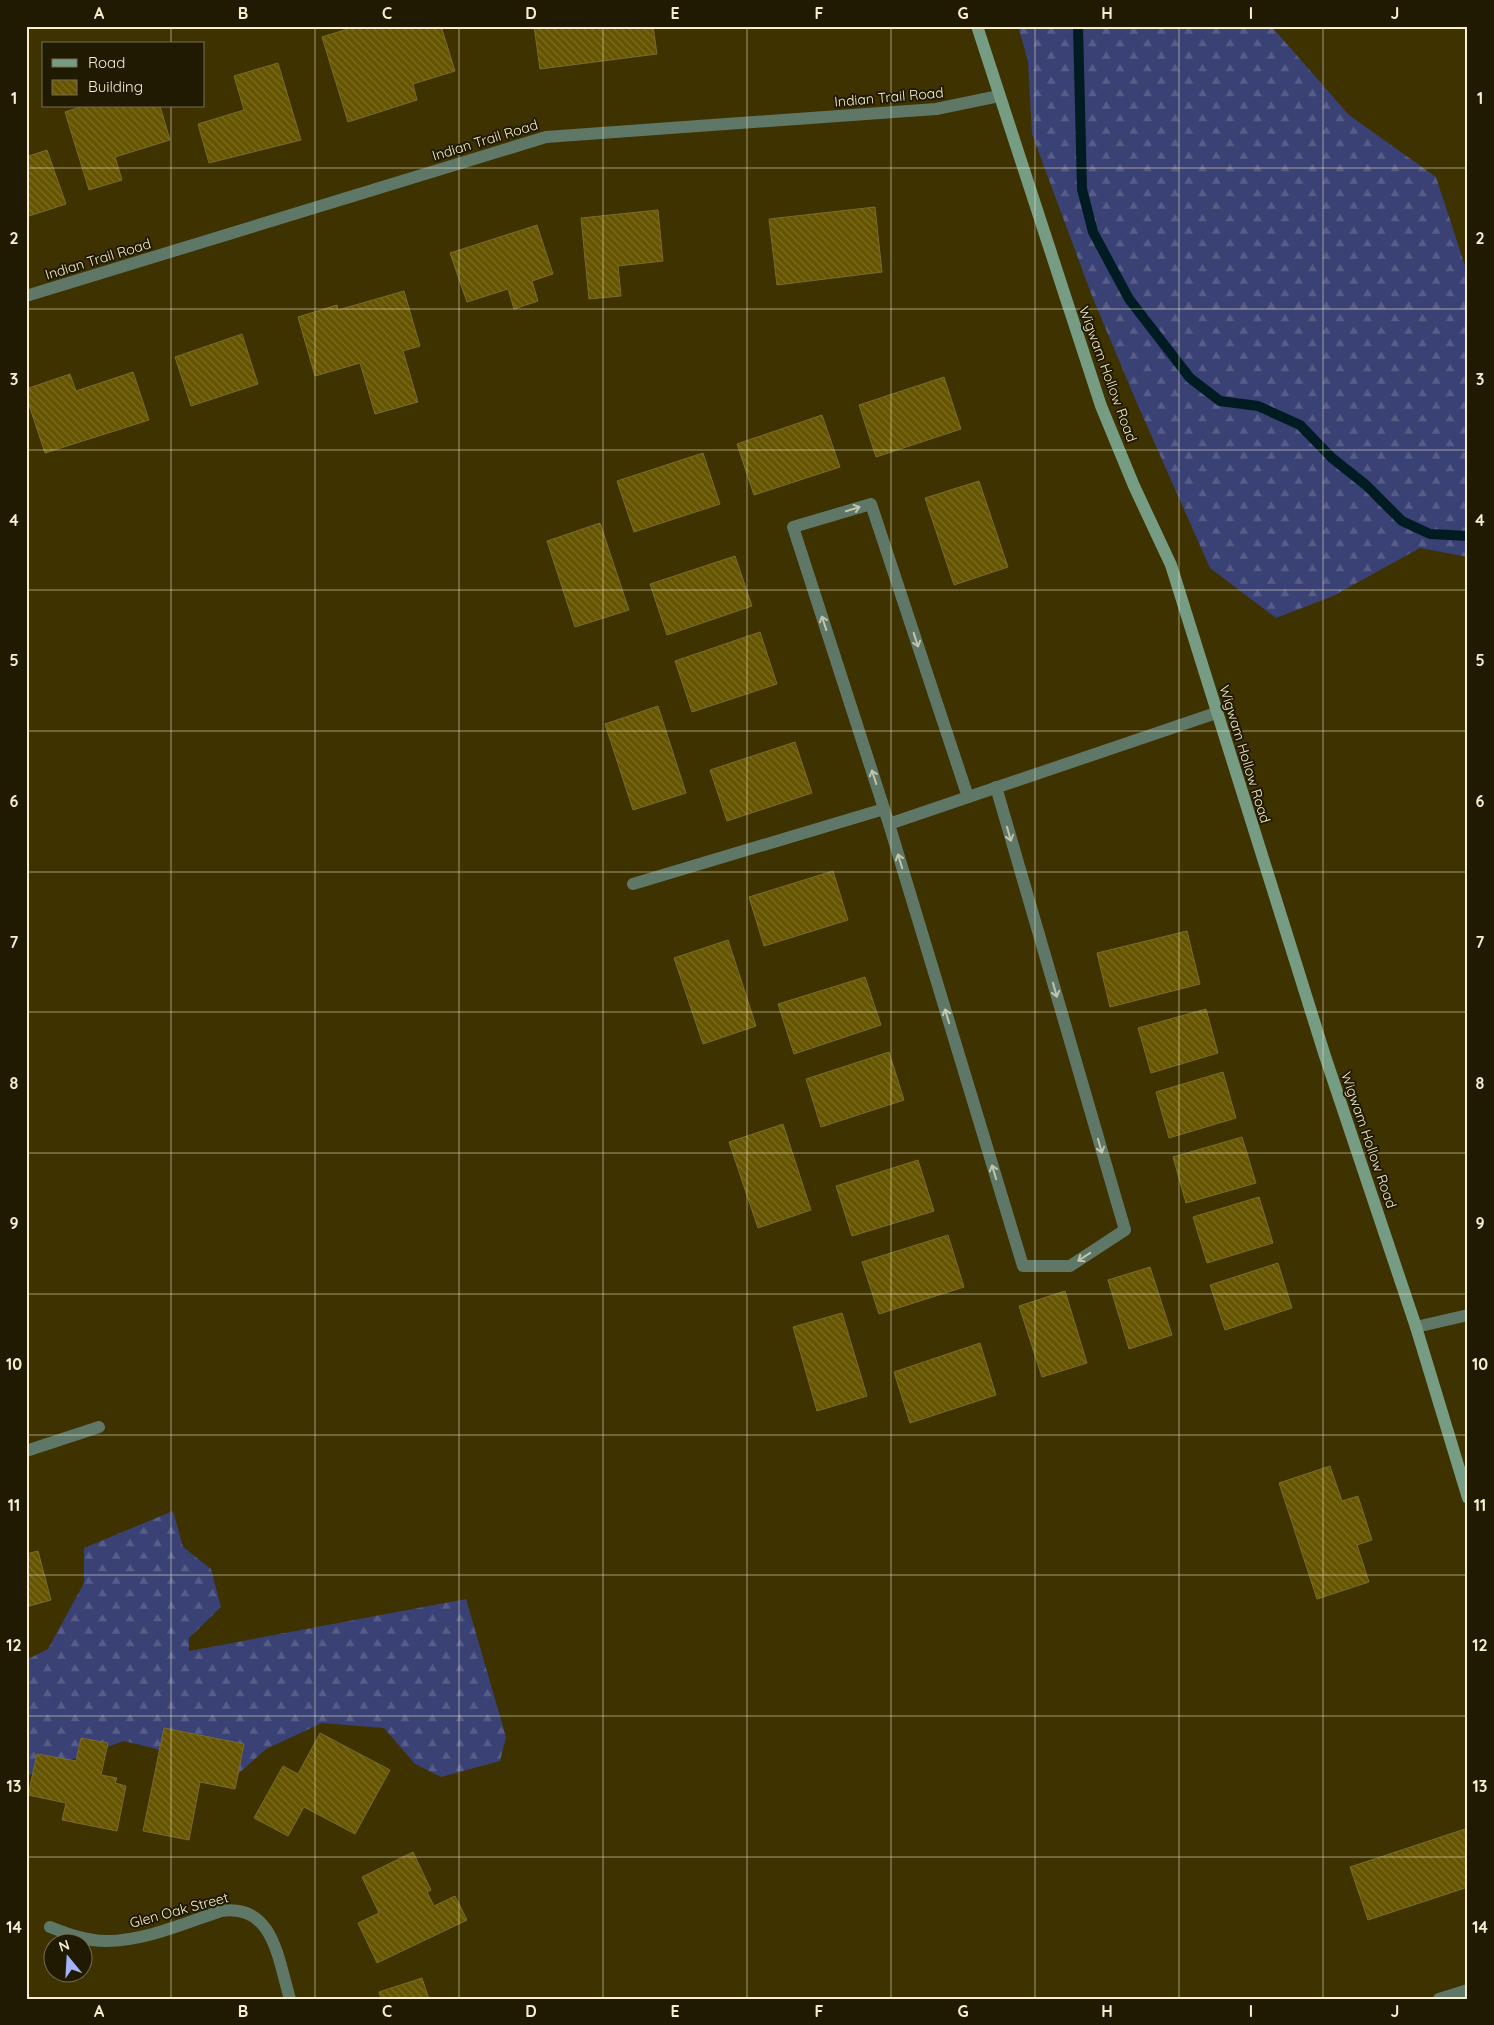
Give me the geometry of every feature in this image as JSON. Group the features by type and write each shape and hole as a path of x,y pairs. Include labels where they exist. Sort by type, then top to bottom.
{"street":[{"name":"Wigwam Hollow Road","path":"977,26 998,96 1101,406 1134,486 1171,565 1322,1047 1416,1327 1468,1498"},
{"name":"Indian Trail Road","path":"26,296 546,137 936,109 998,96"},
{"path":"968,797 871,504 793,528 889,824 1023,1266 1070,1266 1125,1230 996,787"},
{"path":"889,824 1216,713"},
{"path":"633,884 884,809"},
{"path":"1416,1327 1468,1315"},
{"path":"26,1451 99,1427"},
{"name":"Glen Oak Street","path":"50,1927 77,1937 96,1940 133,1939 221,1911 235,1909 250,1912 262,1921 270,1933 290,1999"},
{"path":"1439,1999 1468,1990"}],"green space":[{"path":"1018,26 1271,26 1349,115 1436,177 1468,275 1468,557 1420,548 1333,596 1276,618 1210,568 1092,296 1032,134 1028,61"},
{"path":"173,1511 183,1547 211,1569 221,1607 189,1638 189,1651 466,1599 506,1737 500,1761 441,1777 415,1764 384,1728 322,1723 266,1749 239,1773 205,1761 124,1741 26,1776 26,1660 48,1649 84,1583 84,1548"}],"building":[{"path":"357,26 441,26 455,71 413,84 417,100 348,122 322,37"},
{"path":"534,26 653,26 657,54 540,69"},
{"path":"278,63 301,140 209,163 198,124 244,110 234,76"},
{"path":"77,108 161,108 170,140 115,157 122,180 89,190 65,112"},
{"path":"47,150 66,204 26,217 26,157"},
{"path":"875,207 882,272 777,285 769,219"},
{"path":"658,210 663,261 618,266 621,296 589,299 581,218"},
{"path":"537,225 553,274 532,281 538,301 514,309 508,289 467,302 450,253"},
{"path":"404,291 420,346 403,351 418,402 375,414 360,363 315,376 298,317 337,305 338,310"},
{"path":"242,334 258,384 191,406 175,357"},
{"path":"133,372 149,420 45,453 26,396 26,389 70,374 76,391"},
{"path":"944,377 961,429 876,457 859,405"},
{"path":"822,415 840,467 754,495 737,444"},
{"path":"703,453 720,504 634,532 617,481"},
{"path":"979,481 1008,567 954,585 925,498"},
{"path":"600,523 629,610 575,627 547,541"},
{"path":"735,556 752,606 667,635 650,584"},
{"path":"760,632 777,684 692,712 675,661"},
{"path":"658,706 686,793 633,810 605,724"},
{"path":"795,742 812,793 727,821 710,770"},
{"path":"833,871 848,920 764,946 749,897"},
{"path":"1187,931 1200,984 1110,1007 1097,953"},
{"path":"728,940 756,1026 703,1044 674,958"},
{"path":"865,977 881,1025 794,1054 778,1004"},
{"path":"1206,1009 1218,1053 1151,1073 1138,1028"},
{"path":"889,1052 904,1100 821,1127 806,1079"},
{"path":"1223,1072 1236,1118 1169,1138 1156,1092"},
{"path":"783,1124 811,1210 758,1228 729,1142"},
{"path":"1242,1137 1256,1183 1186,1203 1173,1157"},
{"path":"918,1160 934,1211 852,1236 836,1186"},
{"path":"1259,1197 1273,1243 1207,1263 1193,1217"},
{"path":"948,1235 964,1287 879,1314 862,1262"},
{"path":"1278,1263 1292,1308 1225,1330 1210,1285"},
{"path":"1150,1267 1172,1335 1129,1349 1108,1280"},
{"path":"1065,1291 1087,1363 1042,1377 1019,1306"},
{"path":"842,1313 867,1396 817,1411 793,1327"},
{"path":"980,1343 996,1395 910,1423 894,1372"},
{"path":"1330,1466 1342,1501 1358,1496 1372,1540 1357,1545 1369,1582 1317,1599 1279,1483"},
{"path":"38,1551 51,1600 26,1607 26,1554"},
{"path":"164,1728 244,1744 235,1789 200,1782 189,1840 143,1831"},
{"path":"320,1733 390,1770 355,1834 304,1807 288,1836 254,1818 283,1766 298,1774"},
{"path":"81,1738 108,1743 101,1775 117,1778 115,1783 126,1786 117,1831 62,1820 66,1803 28,1795 37,1754 76,1761"},
{"path":"1468,1828 1468,1887 1368,1920 1350,1867"},
{"path":"413,1852 431,1890 427,1892 434,1906 455,1896 467,1920 377,1963 358,1923 379,1913 362,1877"},
{"path":"422,1978 429,1999 381,1999 379,1992"}],"waterway":[{"path":"1078,26 1082,189 1093,232 1129,299 1190,378 1220,401 1258,406 1300,425 1332,458 1366,485 1402,521 1430,534 1468,536"}]}
